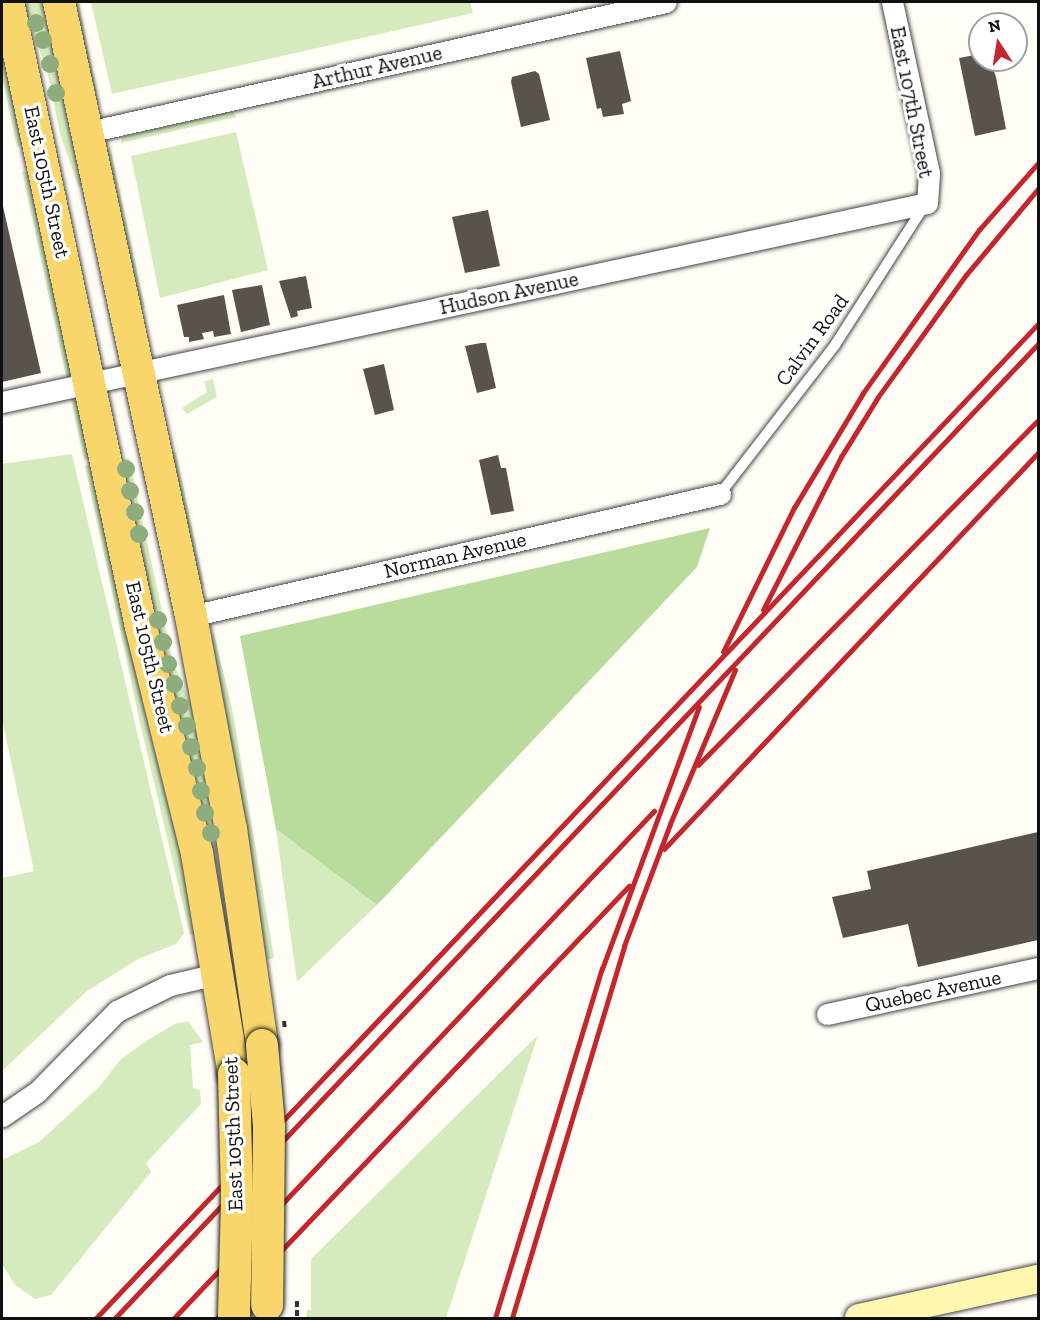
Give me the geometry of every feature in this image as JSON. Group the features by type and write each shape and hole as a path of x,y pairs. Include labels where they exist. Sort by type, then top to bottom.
{"main road":[{"name":"East 105th Street","path":"8,2 91,383 141,627 197,854 234,1074 237,1166 234,1318"},
{"name":"East 105th Street","path":"59,2 190,616 231,829 262,1045 269,1127 267,1312"}],"street":[{"name":"Arthur Avenue","path":"88,132 666,2"},
{"name":"East 107th Street","path":"892,2 929,173 927,203"},
{"name":"Hudson Avenue","path":"2,402 927,203"},
{"name":"Norman Avenue","path":"190,616 720,494"},
{"name":"Quebec Avenue","path":"827,1014 1038,968"},
{"path":"2,1116 36,1092 117,1011 170,985 217,974"},
{"path":"859,1318 1038,1279"}],"lane":[{"name":"Calvin Road","path":"720,494 835,345 927,203"}],"green space":[{"path":"21,2 42,2 82,184 79,188 61,137 46,66"},
{"path":"70,2 79,2 99,104 94,99"},
{"path":"91,2 470,2 473,13 112,94"},
{"path":"2,44 23,144 17,147 2,77"},
{"path":"233,111 236,117 121,143 122,137"},
{"path":"236,132 268,270 160,298 131,156"},
{"path":"110,146 145,308 136,310 107,152"},
{"path":"22,171 30,174 90,457 84,460"},
{"path":"213,379 217,397 187,414 182,408 207,392 204,381"},
{"path":"176,452 203,587 199,583 167,454"},
{"path":"72,454 184,933 176,944 138,959 87,991 2,1071 2,878 34,871 2,719 2,464"},
{"path":"129,458 173,662 196,717 240,1009 119,460"},
{"path":"92,465 147,721 191,897 196,935 190,935 140,723 85,466"},
{"path":"710,528 697,567 377,905 276,829 240,636"},
{"path":"214,634 233,713 274,958 265,960 211,639"},
{"path":"276,829 377,905 297,982"},
{"path":"188,1021 203,1042 190,1045 193,1088 200,1090 201,1104 146,1163 151,1172 51,1295 35,1299 15,1285 2,1264 2,1160 39,1142 99,1087 120,1060 175,1024"},
{"path":"538,1035 446,1318 306,1318 307,1310 311,1310 311,1259"}],"building":[{"path":"620,51 631,101 622,104 624,114 603,117 601,108 597,109 586,58"},
{"path":"968,56 968,72 994,72 1006,129 975,136 959,58"},
{"path":"535,71 539,74 550,120 521,127 511,82 512,77"},
{"path":"2,202 41,373 2,382"},
{"path":"488,210 500,266 465,273 452,217"},
{"path":"306,276 312,308 297,311 298,316 291,318 279,281"},
{"path":"262,285 270,325 241,332 232,290"},
{"path":"224,295 231,334 214,337 213,331 202,333 204,339 189,342 189,337 184,337 177,305"},
{"path":"486,343 496,388 477,393 465,346"},
{"path":"384,364 394,410 375,415 363,369"},
{"path":"498,455 501,468 506,468 514,511 491,515 479,460"},
{"path":"1038,832 1038,940 918,967 908,924 843,938 832,897 871,889 867,871"}],"railway":[{"path":"723,652 794,508 863,393 979,230 1038,163"},
{"path":"763,610 841,457 878,397 966,275 1038,189"},
{"path":"96,1318 1038,324"},
{"path":"115,1318 1038,344"},
{"path":"698,765 1038,420"},
{"path":"664,849 1038,453"},
{"path":"512,1318 624,946 670,824 735,670"},
{"path":"495,1318 602,969 699,707"},
{"path":"174,1318 654,811"},
{"path":"217,1318 629,886"}]}
